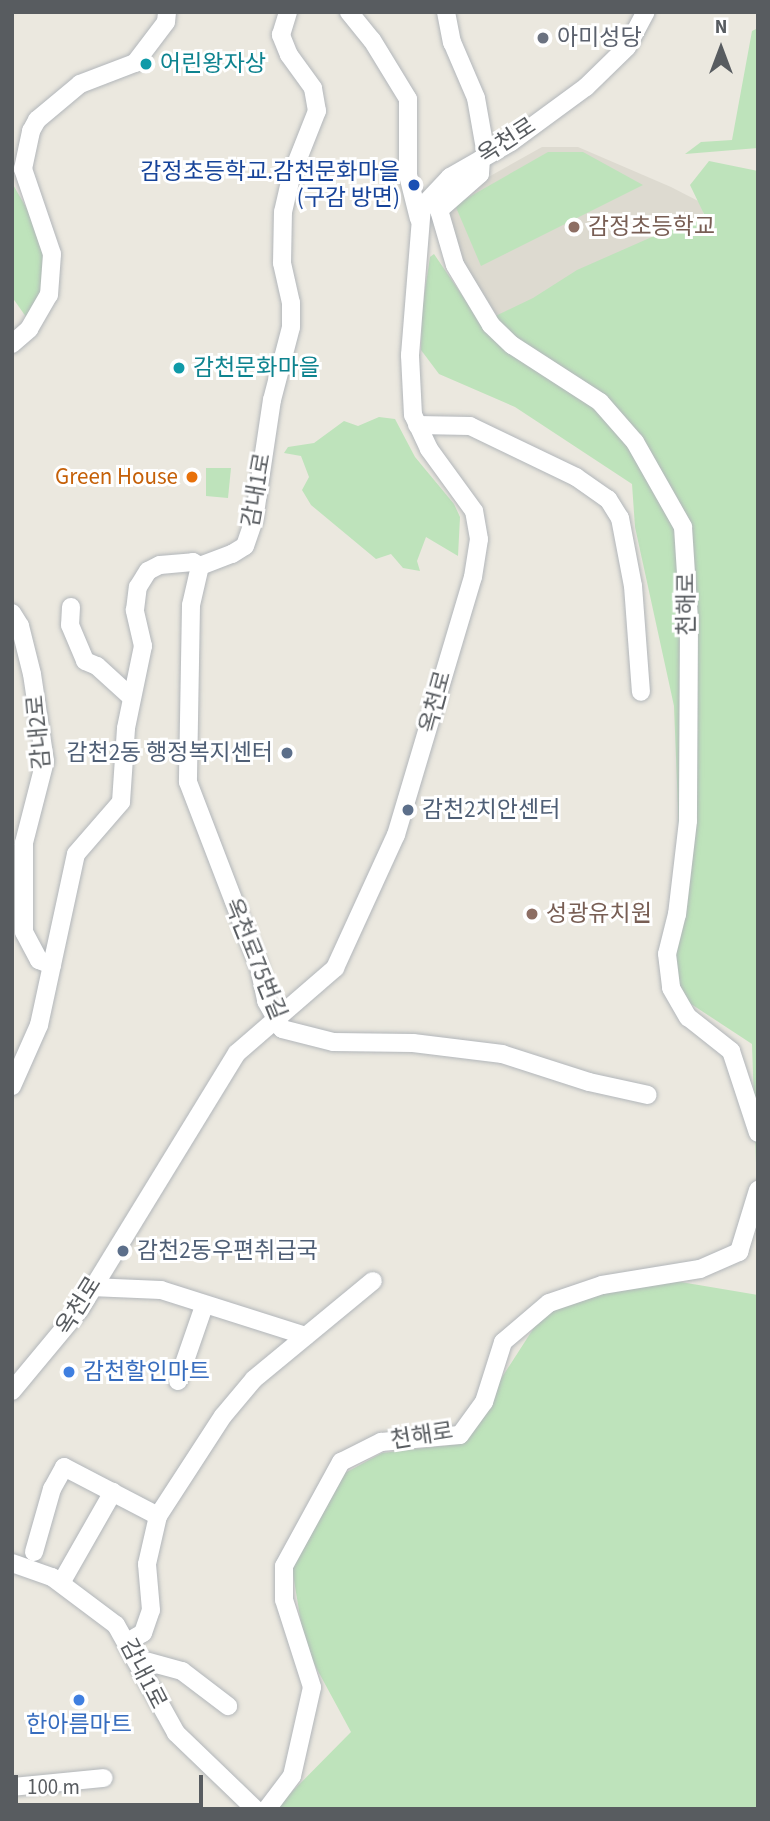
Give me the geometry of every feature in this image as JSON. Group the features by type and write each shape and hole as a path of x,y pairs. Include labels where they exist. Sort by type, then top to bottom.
{"street":[{"path":"12,344 29,329 49,295 52,254 23,169 31,131 37,120 80,84 135,63 166,22 167,12"},
{"name":"감내1로","path":"12,1086 39,1025 76,854 121,802 132,698 144,646 135,610 141,581 160,565 193,562 200,566 232,554 248,539 272,400 290,327 281,231 292,174 317,111 313,88 289,55 281,35 288,12"},
{"path":"349,12 372,40 408,99 408,175 419,219"},
{"path":"446,12 452,42 476,98 484,157"},
{"name":"옥천로","path":"12,1391 52,1348 216,1082 248,1041 279,1018 335,968 364,912 421,761 473,577 478,539 474,511 429,449 417,425 410,355 419,219 437,187 586,87 627,47 646,12"},
{"name":"천해로","path":"484,157 480,174 439,210 455,265 491,325 512,345 600,402 635,442 683,527 688,568 688,821 677,914 667,954 671,988 688,1017 731,1051 758,1133"},
{"path":"417,425 470,426 576,477 608,499 620,518 633,586 642,692"},
{"name":"옥천로75번길","path":"200,566 191,605 188,782 259,967 266,1001 279,1018 282,1029 322,1040 413,1043 502,1054 589,1082 648,1095"},
{"path":"71,607 70,625 85,661 97,666 132,698"},
{"name":"감내2로","path":"12,613 20,626 33,674 45,761 24,844 24,932 39,960 52,965"},
{"name":"천해로","path":"267,1809 292,1776 312,1687 284,1600 284,1566 341,1462 381,1442 460,1435 484,1402 503,1342 548,1303 602,1285 700,1269 739,1252 758,1190"},
{"path":"129,1641 143,1633 151,1610 147,1564 158,1516 223,1416 254,1380 373,1281"},
{"path":"91,1287 161,1290 204,1306 306,1336"},
{"path":"178,1381 204,1306"},
{"path":"34,1552 49,1499 64,1467 158,1516"},
{"path":"61,1583 113,1492"},
{"name":"감내1로","path":"12,1563 61,1583 117,1625 129,1641 157,1704 176,1733 255,1809"},
{"path":"138,1659 182,1671 228,1706"},
{"path":"12,1787 104,1778"}],"shaded area":[{"name":"감정초등학교","path":"542,147 578,147 671,187 704,204 703,218 551,300 497,316 462,260 448,210 474,185"}],"green space":[{"path":"758,28 758,148 685,154 701,142 732,140 752,31"},
{"path":"548,152 583,152 643,185 481,266 455,205"},
{"path":"709,161 758,171 758,1223 752,1044 688,1002 677,980 675,954 682,912 674,706 635,527 632,484 515,407 439,374 421,350 422,310 430,257 434,254 481,323 533,298 577,270 704,214 690,185"},
{"path":"12,183 33,219 45,255 45,287 29,321 12,297"},
{"path":"379,417 395,419 415,457 454,504 460,517 458,556 426,537 417,561 420,571 403,568 391,554 376,559 311,505 302,490 309,477 301,456 284,453 288,447 314,443 344,421 358,426"},
{"path":"206,468 231,468 228,498 206,496"},
{"path":"657,1278 758,1295 758,1809 275,1809 351,1732 305,1647 292,1568 345,1473 382,1453 459,1444 544,1312"}],"place":[{"name":"아미성당","path":"543,38"},
{"name":"어린왕자상","path":"146,64"},
{"name":"감정초등학교.감천문화마을 (구감 방면)","path":"414,185"},
{"name":"감정초등학교","path":"574,227"},
{"name":"감천문화마을","path":"179,368"},
{"name":"Green House","path":"192,477"},
{"name":"감천2동 행정복지센터","path":"287,753"},
{"name":"감천2치안센터","path":"408,810"},
{"name":"성광유치원","path":"532,914"},
{"name":"감천2동우편취급국","path":"123,1251"},
{"name":"감천할인마트","path":"69,1372"},
{"name":"한아름마트","path":"79,1700"}]}
